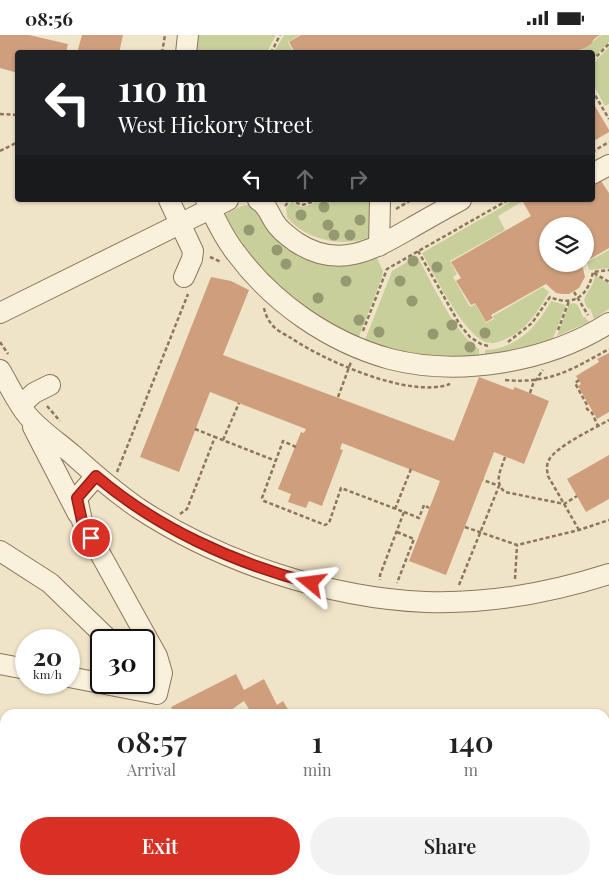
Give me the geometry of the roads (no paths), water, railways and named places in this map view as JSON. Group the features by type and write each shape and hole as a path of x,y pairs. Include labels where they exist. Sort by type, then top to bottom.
{"street":[{"path":"186,50 188,35"},
{"path":"595,172 609,165"},
{"path":"170,202 193,251 186,285"},
{"path":"379,246 380,202"},
{"path":"270,204 274,222 284,233 311,250 327,254 346,255 363,252 379,246 457,202"},
{"path":"0,313 181,223 208,205 219,227 236,253 283,303 324,330 357,347 391,359 422,364 462,366 496,363 529,357 554,349 581,338 609,323"},
{"path":"5,364 24,410 82,521 142,629"},
{"path":"24,410 43,389"},
{"path":"24,410 104,473 138,508 169,526 218,550 293,579 362,595 404,600 458,602 521,596 609,575"},
{"path":"82,521 77,498 104,473"},
{"path":"0,551 50,583 98,629"},
{"path":"155,652 162,673 155,681"},
{"path":"0,664 15,667"}]}
